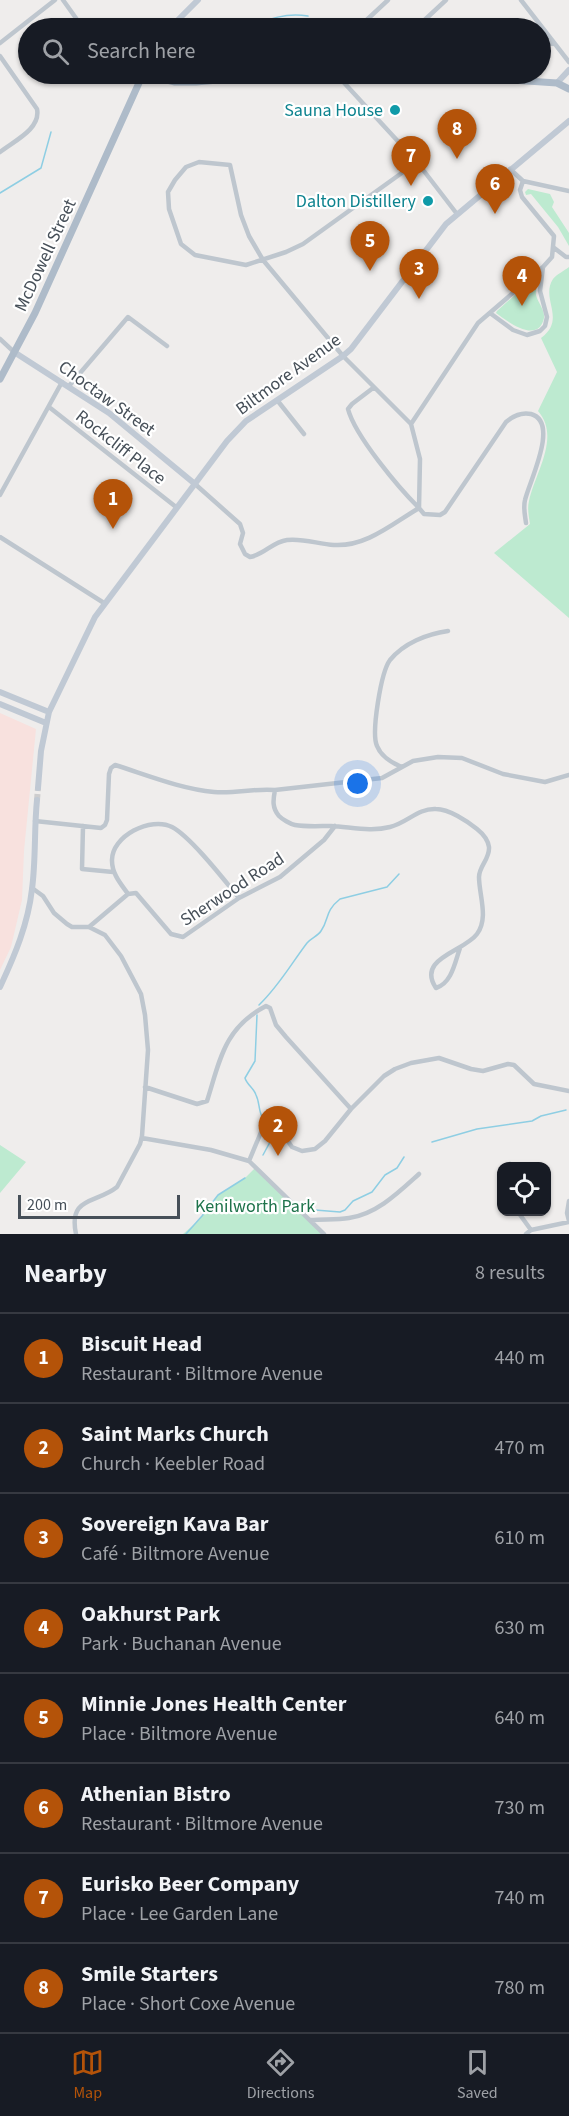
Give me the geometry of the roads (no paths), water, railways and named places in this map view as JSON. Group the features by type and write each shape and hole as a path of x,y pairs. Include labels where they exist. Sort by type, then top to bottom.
{"main road":[{"path":"180,18 198,0"},
{"path":"557,82 569,70"},
{"path":"551,82 557,82 569,89"},
{"path":"557,82 569,96"},
{"name":"McDowell Street","path":"0,380 34,313 139,84"},
{"name":"Biltmore Avenue","path":"38,788 49,712 91,625 104,603 236,430 343,356 361,336 446,224 510,168 569,121"},
{"name":"Choctaw Street","path":"14,352 111,414 195,484"},
{"path":"0,692 49,712"},
{"path":"0,704 46,723"},
{"path":"0,987 22,938 32,888 37,800"}],"street":[{"path":"31,18 54,0"},
{"path":"63,0 76,18"},
{"path":"369,18 388,0"},
{"path":"427,18 446,0"},
{"path":"521,0 535,18"},
{"path":"0,43 18,29"},
{"path":"551,39 569,62"},
{"path":"551,44 555,44"},
{"path":"0,56 18,82"},
{"path":"0,152 35,125 37,109 20,84"},
{"path":"345,84 417,162 457,214"},
{"path":"417,162 311,240 286,252 263,260 246,265 195,255 181,244 169,209 168,192 186,167 199,162 230,165 241,215 249,236 263,260 343,356 411,424 420,459 419,508"},
{"path":"510,168 523,181 569,191"},
{"path":"411,424 477,323 543,267 552,256 554,236 522,197 520,190 523,181"},
{"path":"553,247 566,257 569,256"},
{"path":"490,313 513,330 527,335 540,331 547,318 540,291 543,267"},
{"path":"69,386 128,317 167,346"},
{"name":"Choctaw Street","path":"0,339 14,352"},
{"path":"0,495 62,382"},
{"path":"373,388 352,404 348,410 350,417 369,447 419,508 429,516 445,512 512,416 528,414 538,418 544,428 543,443 525,500 526,523"},
{"path":"278,400 304,434"},
{"name":"Rockcliff Place","path":"49,407 176,507"},
{"path":"195,484 240,524 243,533 240,544 242,550 250,557 260,554 275,543 286,540 297,539 336,545 363,541 419,508"},
{"path":"0,537 104,603"},
{"path":"402,766 392,762 376,746 380,685 385,669 391,659 420,638 430,633 448,631"},
{"path":"35,821 101,828 108,820 109,774 115,765 212,792 234,794 261,789 274,790 382,778 413,761 438,757 462,758 503,774 545,782 569,776"},
{"path":"274,790 273,806 280,817 294,825 368,830 387,828 400,824 418,812 438,809 447,811 466,822 485,837 489,847 487,858 478,873 479,892 483,906 478,933 460,948 440,958 432,970 432,981 436,988 444,986 448,981 460,948"},
{"path":"89,927 128,894 113,872 112,854 120,841 141,828 168,825 180,833 239,898"},
{"path":"83,826 82,869 113,872"},
{"name":"Sherwood Road","path":"128,894 140,895 171,934 179,937 239,898 280,878 324,840 335,826"},
{"path":"32,888 43,896 54,913 67,924 72,927 89,927 102,932 114,946 139,988 145,1015 148,1046 142,1138 117,1187 85,1202 77,1209 74,1219 76,1234"},
{"path":"146,1087 196,1104 207,1101 229,1038 252,1013 266,1006 270,1008 276,1025 351,1109"},
{"path":"249,1161 261,1128 267,1124 276,1126 292,1148 310,1151 325,1141 351,1109 384,1076 411,1063 439,1058 483,1071 508,1064 514,1065 534,1084 569,1091"},
{"path":"142,1138 211,1150 249,1161 324,1234"},
{"path":"311,1220 349,1218 364,1214 399,1193 419,1174"},
{"path":"520,1216 529,1232 569,1221 567,1212 569,1201"}],"waterway":[{"path":"275,18 292,15 308,16"},
{"path":"0,193 41,168 51,132"},
{"path":"259,1005 279,983 307,943 320,933 329,911 340,899 387,887 399,874"},
{"path":"257,1015 255,1061 245,1078 255,1093 263,1119"},
{"path":"432,1142 477,1129 532,1121 541,1116 566,1110"},
{"path":"263,1155 270,1142 268,1130"},
{"path":"315,1210 340,1212 345,1210 353,1201 372,1192 385,1175 397,1168 404,1157"},
{"path":"186,1234 218,1195 245,1178"}],"tunnel":[{"path":"37,800 38,788"}],"place":[{"name":"Sauna House","path":"395,110"},
{"name":"Smile Starters","path":"457,159"},
{"name":"Eurisko Beer Company","path":"411,186"},
{"name":"Dalton Distillery","path":"428,201"},
{"name":"Athenian Bistro","path":"495,214"},
{"name":"Minnie Jones Health Center","path":"370,271"},
{"name":"Sovereign Kava Bar","path":"419,299"},
{"name":"Oakhurst Park","path":"522,306"},
{"name":"Biscuit Head","path":"113,529"},
{"name":"Saint Marks Church","path":"278,1156"}],"park label":[{"name":"Kenilworth Park","path":"255,1206"}]}
